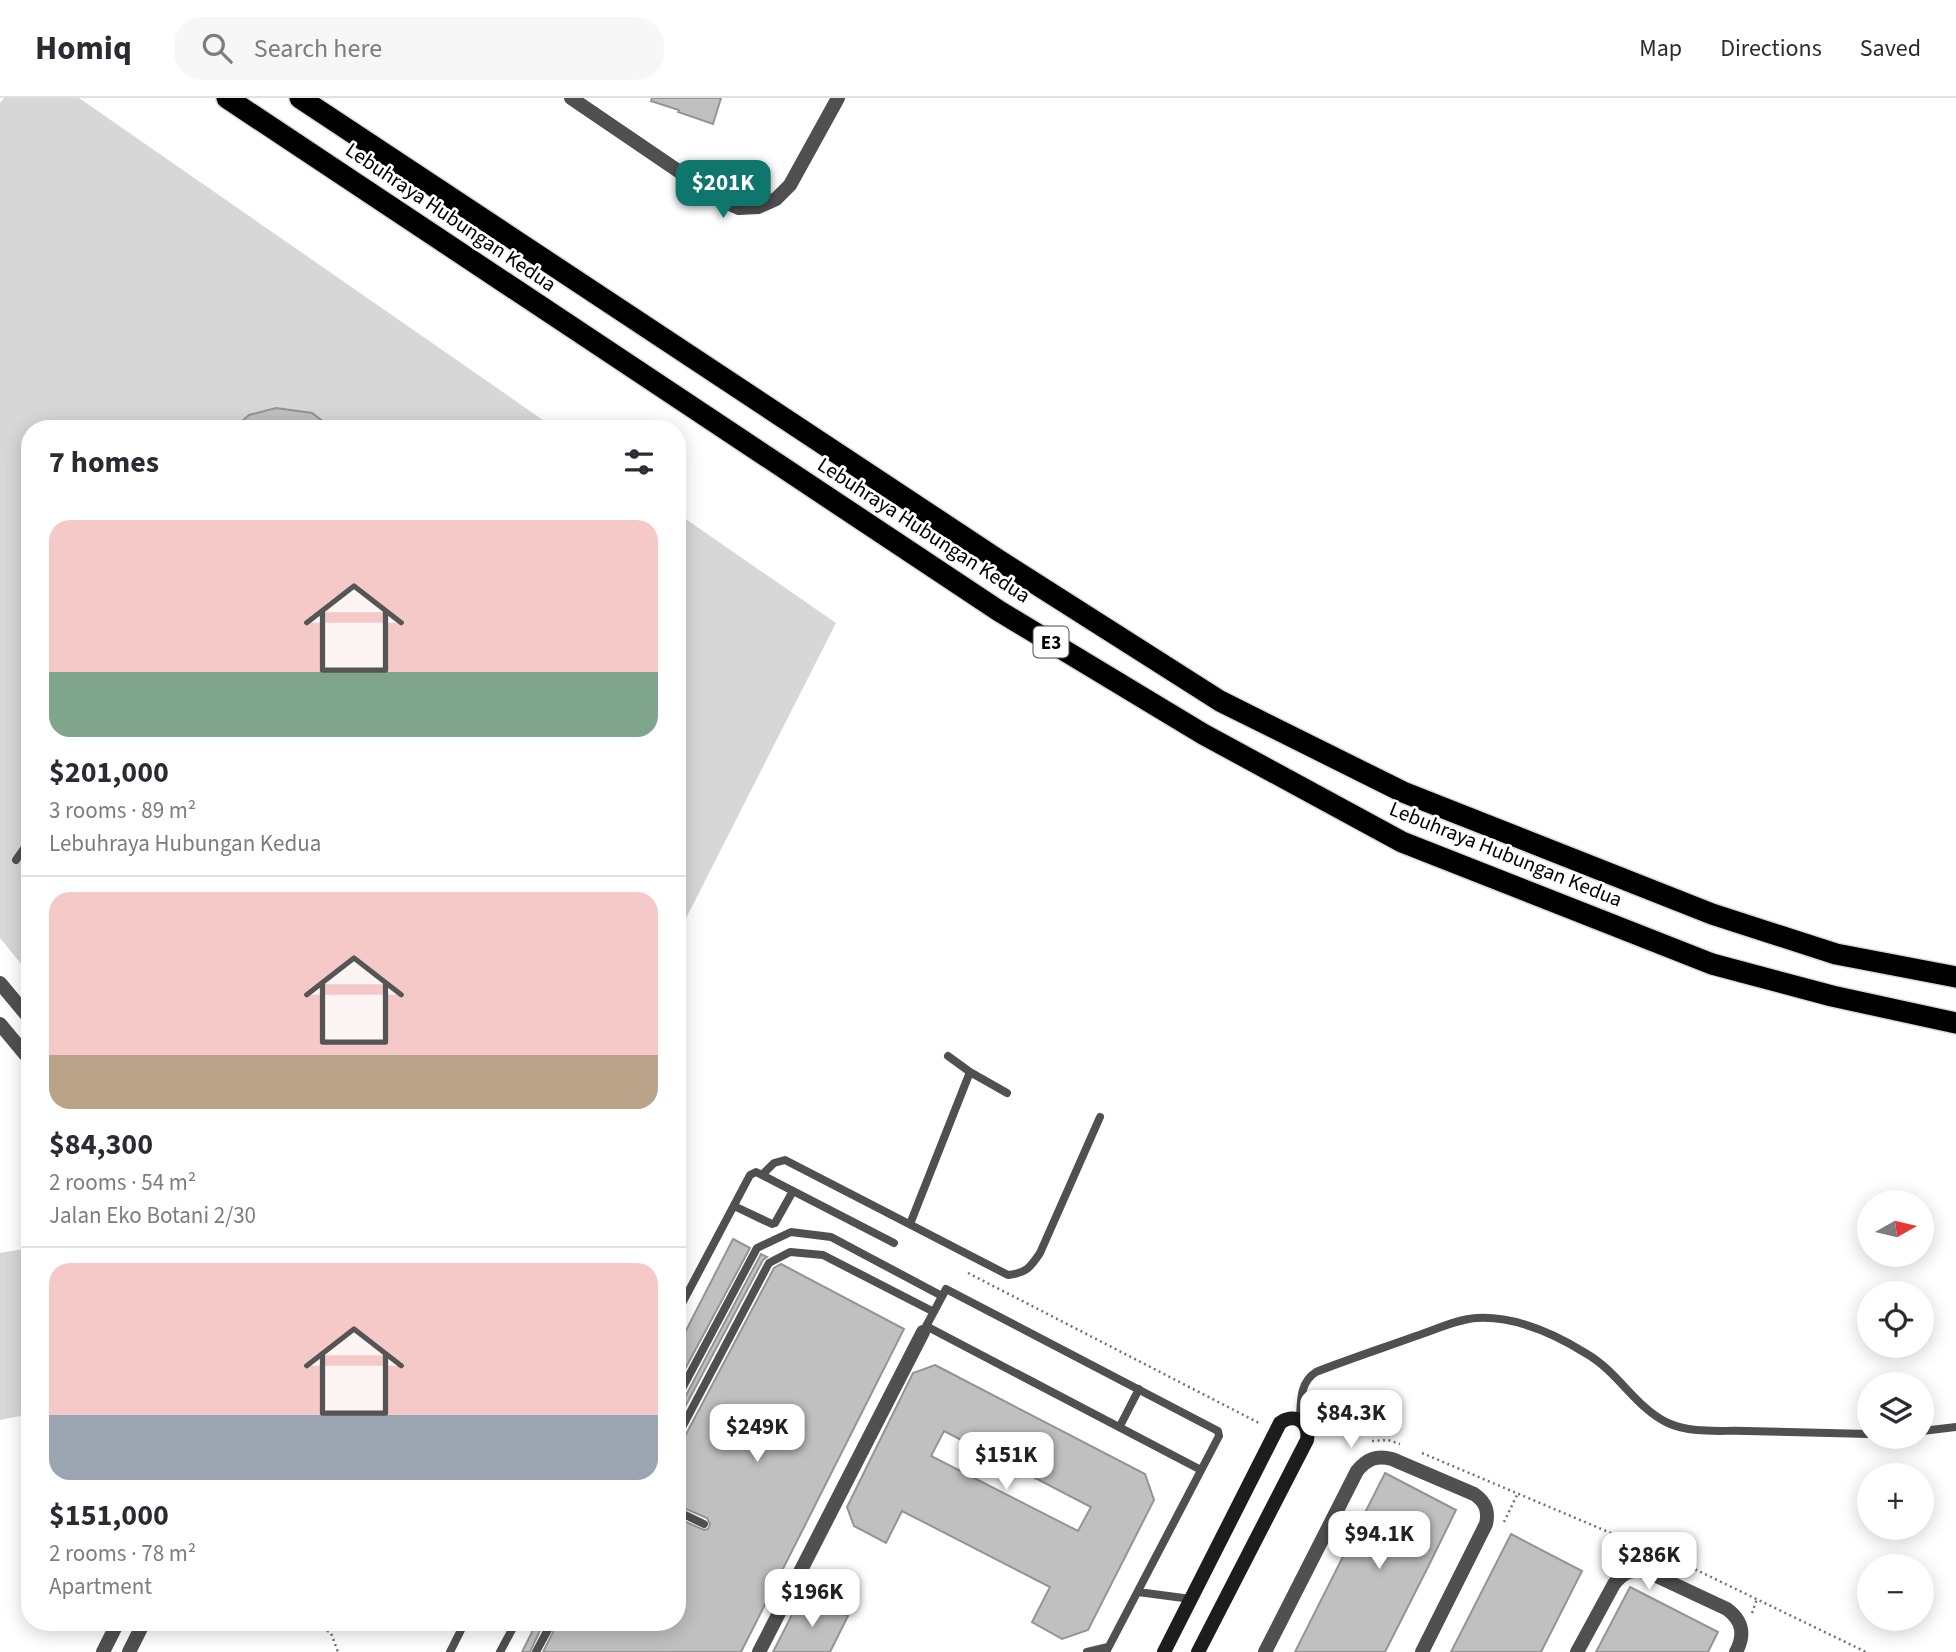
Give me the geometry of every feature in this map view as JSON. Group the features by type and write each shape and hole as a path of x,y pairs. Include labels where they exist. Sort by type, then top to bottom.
{"highway":[{"name":"Lebuhraya Hubungan Kedua","path":"227,98 999,611 1203,734 1402,842 1712,964 1832,996 1956,1023"},
{"name":"Lebuhraya Hubungan Kedua","path":"300,98 1000,561 1220,701 1403,792 1712,914 1836,954 1956,977"}],"street":[{"path":"571,98 720,200 739,208 758,207 776,200 790,185 838,98"},
{"path":"0,983 21,1008"},
{"path":"0,1024 21,1048"},
{"path":"759,1652 925,1329"},
{"path":"1164,1652 1280,1423 1292,1418 1300,1420 1307,1429 1307,1440 1198,1652"},
{"path":"1265,1652 1357,1471 1363,1463 1382,1457 1474,1494 1481,1499 1488,1516 1422,1652"},
{"path":"1577,1652 1614,1584 1630,1571 1640,1570 1735,1615 1741,1624 1742,1635 1736,1652"},
{"path":"103,1652 114,1631"},
{"path":"129,1652 140,1631"}],"lane":[{"path":"16,860 21,852"},
{"path":"948,1056 1007,1093"},
{"path":"910,1224 970,1072"},
{"path":"762,1175 774,1164 785,1160 1008,1275 1022,1273 1040,1253 1100,1117"},
{"path":"686,1296 750,1175 755,1172 894,1243"},
{"path":"733,1206 772,1224 793,1191"},
{"path":"686,1381 757,1248 791,1232 831,1237 1215,1428 1219,1436 1107,1649 1087,1652"},
{"path":"686,1420 769,1263 790,1252 823,1255 934,1311"},
{"path":"944,1292 925,1329 1120,1426 1201,1470"},
{"path":"1300,1420 1302,1389 1315,1371 1476,1318 1511,1321 1560,1339 1605,1367 1654,1415 1682,1428 1718,1432 1857,1434"},
{"path":"1120,1426 1139,1389"},
{"path":"1934,1430 1956,1427"},
{"path":"686,1515 704,1524"},
{"path":"1138,1592 1191,1599"},
{"path":"450,1652 460,1631"},
{"path":"500,1652 511,1631"},
{"path":"537,1652 548,1631"}],"path":[{"path":"1365,1444 1388,1440 1408,1447"},
{"path":"1420,1452 1685,1564 1866,1652"},
{"path":"328,1631 338,1652"}],"shaded area":[{"path":"4,98 79,98 543,420 21,420 21,964 0,938 0,103"},
{"path":"686,519 836,623 686,918"},
{"path":"21,1250 21,1416 0,1420 0,1253"}],"building":[{"path":"652,98 721,98 713,124 651,101"},
{"path":"276,408 312,413 321,420 243,420 249,415"},
{"path":"733,1239 750,1248 686,1367 686,1330"},
{"path":"761,1254 767,1257 686,1405 686,1395"},
{"path":"781,1264 904,1329 741,1652 543,1652 554,1631 686,1631 686,1522 704,1530 708,1529 710,1524 707,1518 686,1509 686,1434 774,1268"},
{"path":"935,1365 1145,1474 1154,1500 1088,1630 1062,1639 1032,1622 1050,1587 902,1511 886,1543 854,1526 847,1507 913,1373","holes":["944,1431 1091,1507 1078,1531 931,1456"]},
{"path":"1385,1473 1456,1510 1428,1567 1385,1652 1295,1652"},
{"path":"1511,1534 1582,1571 1541,1652 1451,1652"},
{"path":"1630,1587 1718,1632 1708,1652 1596,1652"},
{"path":"815,1600 848,1616 830,1652 773,1652 797,1605"},
{"path":"532,1631 540,1631 530,1652 522,1652"}]}
